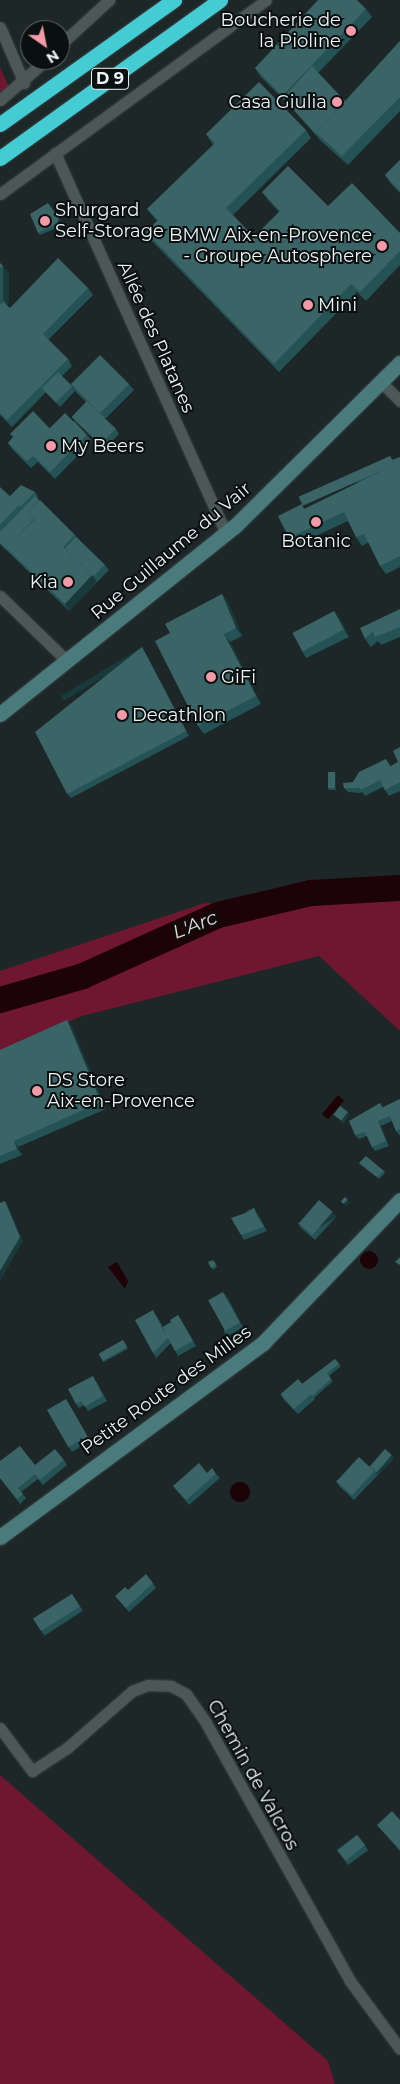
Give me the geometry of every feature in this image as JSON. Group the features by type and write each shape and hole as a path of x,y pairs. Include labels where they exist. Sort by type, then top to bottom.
{"highway":[{"name":"D 9","path":"0,124 174,0"},
{"name":"D 9","path":"0,158 220,0"}],"main road":[{"name":"Rue Guillaume du Vair","path":"0,714 226,534 400,364"},
{"name":"Petite Route des Milles","path":"0,1537 30,1517 120,1444 264,1343 400,1200"},
{"name":"Petite Route des Milles","path":"0,1549 30,1517"}],"street":[{"path":"70,35 109,0"},
{"path":"0,194 266,0"},
{"path":"0,27 24,83"},
{"path":"0,100 24,83 36,70"},
{"name":"Allée des Platanes","path":"56,153 226,534"},
{"path":"381,382 400,401"},
{"path":"0,596 67,661"},
{"name":"Chemin de Valcros","path":"0,1728 32,1770 67,1748 132,1691 148,1685 171,1686 186,1694 206,1722 350,1980 400,2049"}],"shaded area":[{"path":"0,67 9,87 0,92"},
{"path":"400,875 400,1031 319,956 82,1016 0,1051 0,971 202,904"},
{"path":"338,1095 344,1100 328,1119 322,1114"},
{"path":"369,1251 375,1254 378,1260 375,1266 369,1269 363,1266 360,1260 363,1254"},
{"path":"117,1262 128,1281 125,1289 108,1267"},
{"path":"236,1482 244,1482 250,1488 250,1496 244,1502 236,1502 230,1496 230,1488"},
{"path":"0,1775 328,2061 335,2084 0,2084"}],"building":[{"path":"318,0 357,0 366,9 282,96 255,68"},
{"path":"400,41 400,97 342,156 316,133"},
{"path":"312,66 345,101 316,133 317,135 283,98"},
{"path":"259,82 306,130 226,208 254,237 280,211 262,192 288,166 328,206 352,183 400,233 400,251 360,292 351,284 274,364 146,232 158,220 147,209 215,143 206,134"},
{"path":"400,160 400,191 385,175"},
{"name":"Shurgard Self-Storage","path":"48,203 59,218 57,224 38,233 30,214"},
{"path":"58,258 88,288 43,334 68,359 7,420 0,413 0,305 3,302 10,308"},
{"path":"100,355 129,384 100,413 71,384"},
{"path":"58,372 72,386 56,402 42,388"},
{"path":"87,401 116,429 100,445 72,417"},
{"name":"My Beers","path":"33,411 58,437 74,421 87,435 50,472 33,456 27,461 8,443 14,436 10,434"},
{"path":"65,413 74,422 59,438 49,429"},
{"path":"390,456 394,465 303,506 299,497"},
{"name":"Botanic","path":"400,457 400,556 380,566 364,534 356,537 344,512 289,538 278,516 302,504 304,509 394,465 392,460"},
{"path":"21,485 35,492 20,507 10,496"},
{"path":"0,487 19,505 0,525"},
{"path":"35,496 39,500 28,512 34,519 6,548 7,550 0,543 0,532"},
{"path":"40,500 75,535 63,547 92,575 65,604 6,548 35,519 28,512"},
{"path":"76,537 105,565 94,576 65,549"},
{"name":"GiFi","path":"222,594 236,628 224,634 256,696 198,726 155,641 170,633 165,624"},
{"path":"400,609 400,627 375,637 373,632 365,639 360,628"},
{"path":"334,611 344,630 302,652 293,633"},
{"name":"Decathlon","path":"142,647 186,731 67,794 35,732"},
{"path":"400,747 400,782 385,790 380,780 361,790 358,785 398,762 393,751"},
{"path":"386,759 390,767 358,785 360,787 344,788 343,783 353,782 359,772"},
{"path":"328,772 335,772 335,788 328,788"},
{"path":"67,1020 101,1102 14,1141 17,1149 0,1156 0,1050"},
{"path":"400,1099 400,1129 396,1131 390,1116 378,1121 386,1141 372,1147 365,1132 355,1135 349,1121 380,1103 382,1108"},
{"path":"340,1106 348,1112 341,1121 333,1115"},
{"path":"366,1156 384,1171 377,1177 359,1163"},
{"path":"345,1197 348,1200 344,1204 341,1201"},
{"path":"319,1200 333,1212 312,1235 299,1223"},
{"path":"5,1201 20,1237 0,1271 0,1203"},
{"path":"254,1210 264,1227 241,1235 231,1218"},
{"path":"400,1257 400,1265 395,1262"},
{"path":"213,1260 216,1265 211,1268 208,1262"},
{"path":"223,1292 240,1323 225,1331 208,1300"},
{"path":"153,1310 164,1332 174,1327 170,1320 178,1315 193,1341 175,1351 168,1338 153,1353 135,1320"},
{"path":"171,1322 174,1327 166,1332 162,1327"},
{"path":"123,1340 127,1347 103,1361 99,1354"},
{"path":"335,1359 339,1364 327,1373 331,1379 312,1396 302,1384"},
{"path":"93,1376 103,1396 85,1407 81,1401 76,1404 68,1389"},
{"path":"298,1379 311,1394 294,1409 281,1394"},
{"path":"66,1399 88,1436 68,1447 47,1410"},
{"path":"20,1446 35,1465 55,1449 64,1460 40,1480 35,1474 18,1488 23,1494 17,1499 0,1478 0,1461"},
{"path":"385,1449 392,1455 377,1472 370,1466"},
{"path":"359,1457 374,1471 352,1495 336,1481"},
{"path":"199,1463 207,1473 212,1468 216,1474 186,1500 173,1486"},
{"path":"146,1574 153,1583 126,1608 115,1596 125,1587 128,1590"},
{"path":"72,1594 80,1607 41,1631 33,1618"},
{"path":"392,1811 400,1820 400,1850 377,1825"},
{"path":"357,1835 365,1845 346,1861 338,1851"}],"waterway":[{"name":"L'Arc","path":"0,1000 83,976 218,915 311,893 400,888"}],"place":[{"name":"Boucherie de la Pioline","path":"351,31"},
{"name":"Casa Giulia","path":"337,102"},
{"name":"Shurgard Self-Storage","path":"45,221"},
{"name":"BMW Aix-en-Provence - Groupe Autosphere","path":"382,246"},
{"name":"Mini","path":"308,305"},
{"name":"My Beers","path":"51,446"},
{"name":"Botanic","path":"316,522"},
{"name":"Kia","path":"68,582"},
{"name":"GiFi","path":"211,677"},
{"name":"Decathlon","path":"122,715"},
{"name":"DS Store Aix-en-Provence","path":"37,1091"}]}
